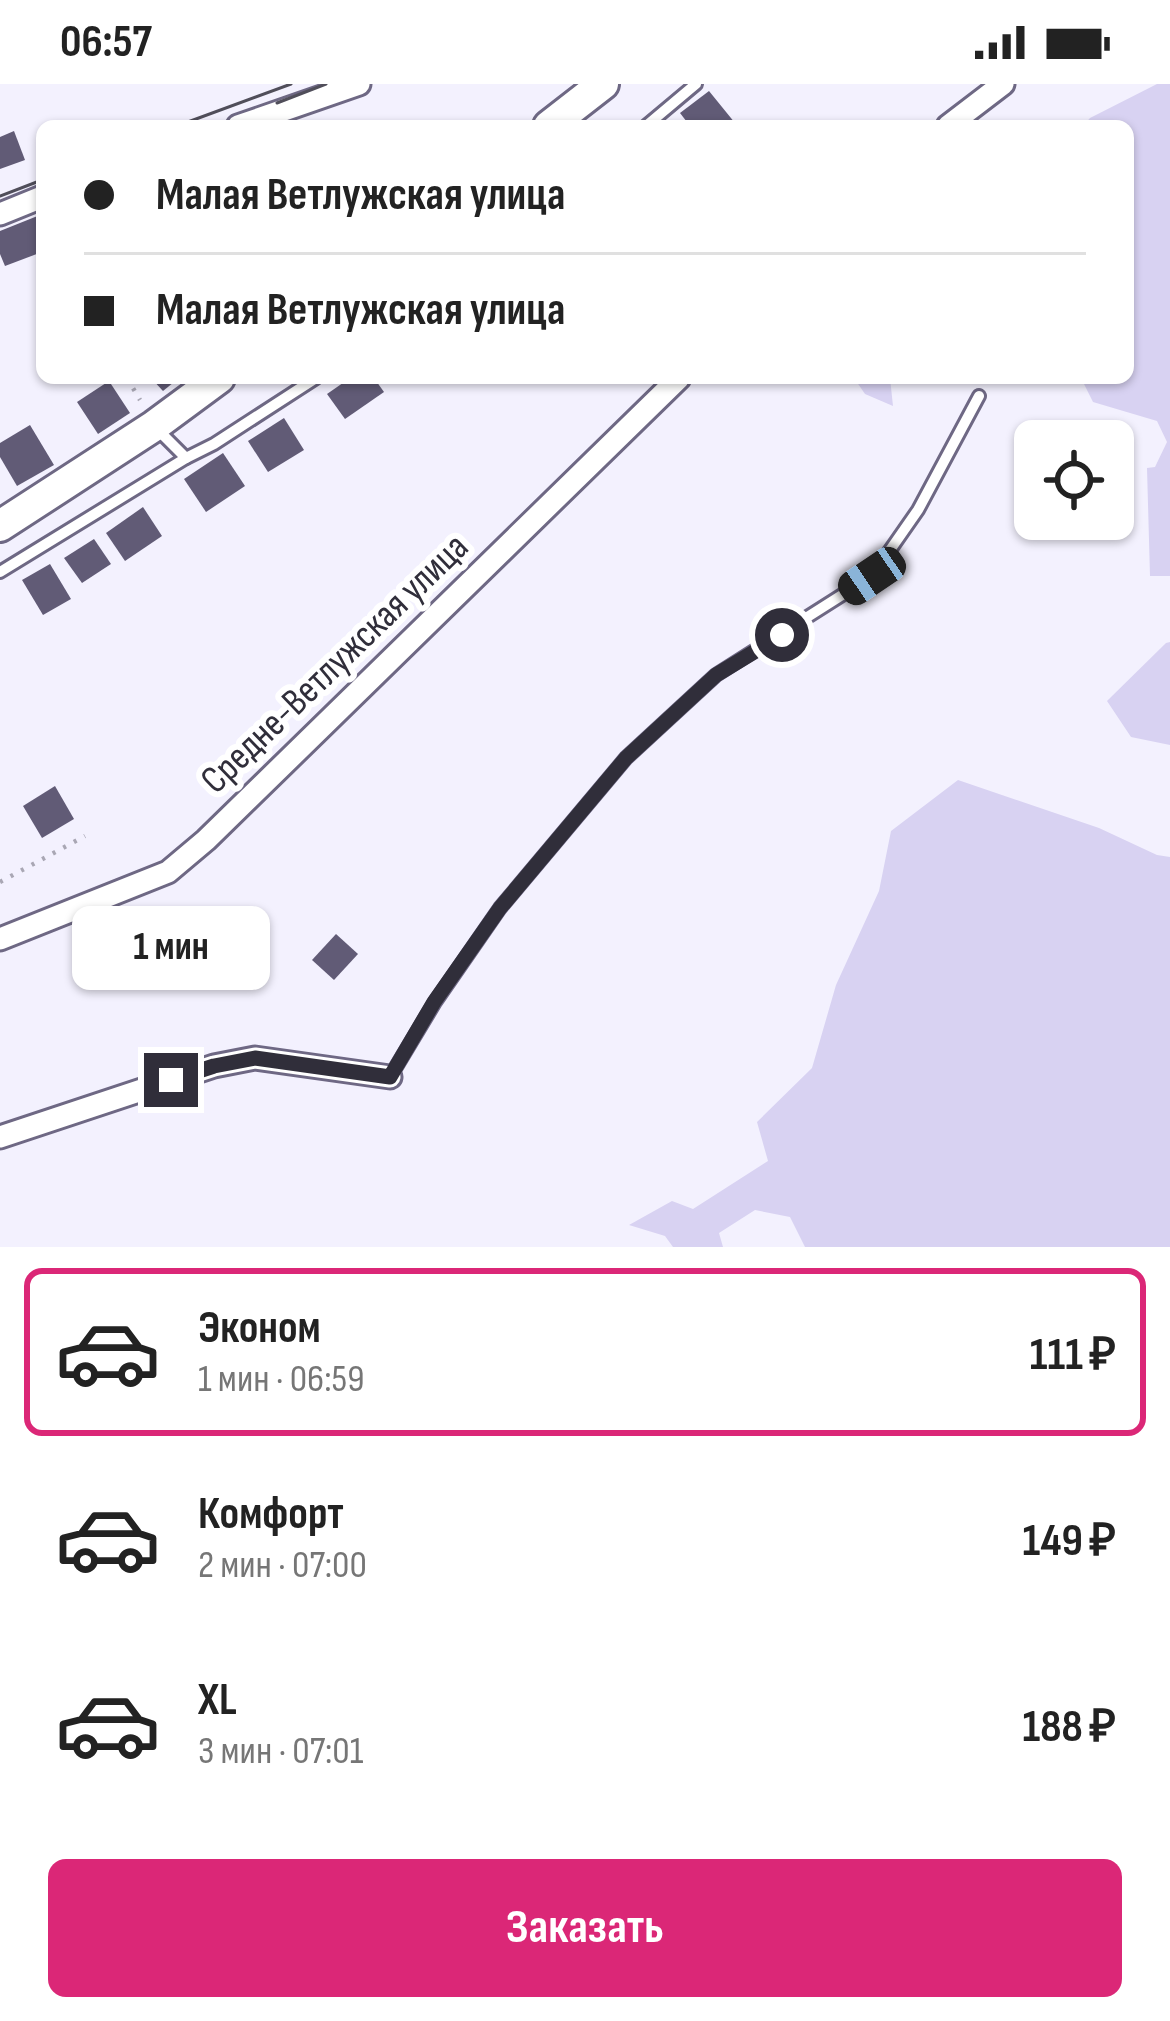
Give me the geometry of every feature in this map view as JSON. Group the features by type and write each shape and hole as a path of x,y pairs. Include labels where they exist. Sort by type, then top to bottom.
{"main road":[{"path":"557,120 603,84"},
{"path":"0,526 211,384"}],"street":[{"path":"255,120 359,84"},
{"path":"956,120 1004,84"},
{"path":"0,214 36,199"},
{"name":"Средне-Ветлужская улица","path":"0,939 168,872 674,384"},
{"path":"0,1137 214,1066 255,1058 390,1077"}],"lane":[{"path":"653,120 696,84"},
{"path":"0,572 307,384"},
{"path":"390,1077 434,1002 500,908 626,758 716,675 872,576 918,510 979,396"},
{"path":"154,426 186,458"}],"path":[{"path":"0,882 85,836"}],"shaded area":[{"path":"1157,84 1170,84 1170,576 1150,576 1147,468 1155,467 1167,442 1157,421 1093,402 1084,384 1134,384 1134,120 1090,118"},
{"path":"858,384 891,384 893,406 865,394"},
{"path":"1170,642 1170,745 1131,737 1107,701"},
{"path":"958,780 1170,857 1170,1247 805,1247 790,1217 755,1210 719,1233 723,1247 673,1247 665,1236 629,1225 672,1201 693,1209 768,1161 757,1122 812,1068 836,985 879,891 891,831"}],"building":[{"path":"709,91 733,120 685,120 680,113"},
{"path":"14,131 25,160 0,169 0,137"},
{"path":"36,217 36,254 5,266 0,231"},
{"path":"111,384 130,413 98,434 77,402"},
{"path":"341,384 378,384 384,392 345,419 327,394"},
{"path":"284,418 304,450 268,472 248,441"},
{"path":"30,425 54,465 17,486 0,457 0,443"},
{"path":"223,453 245,486 206,512 184,479"},
{"path":"143,507 162,536 125,561 106,533"},
{"path":"94,539 111,564 82,583 64,558"},
{"path":"50,564 71,599 43,615 22,580"},
{"path":"55,786 74,819 42,838 23,806"},
{"path":"336,934 358,954 334,980 312,960"}],"tram line":[{"path":"193,120 291,84"},
{"path":"277,103 326,84"},
{"path":"0,196 36,182"}],"route":[{"path":"171,1080 255,1058 390,1077 434,1002 500,908 626,758 716,675 782,635"}]}
